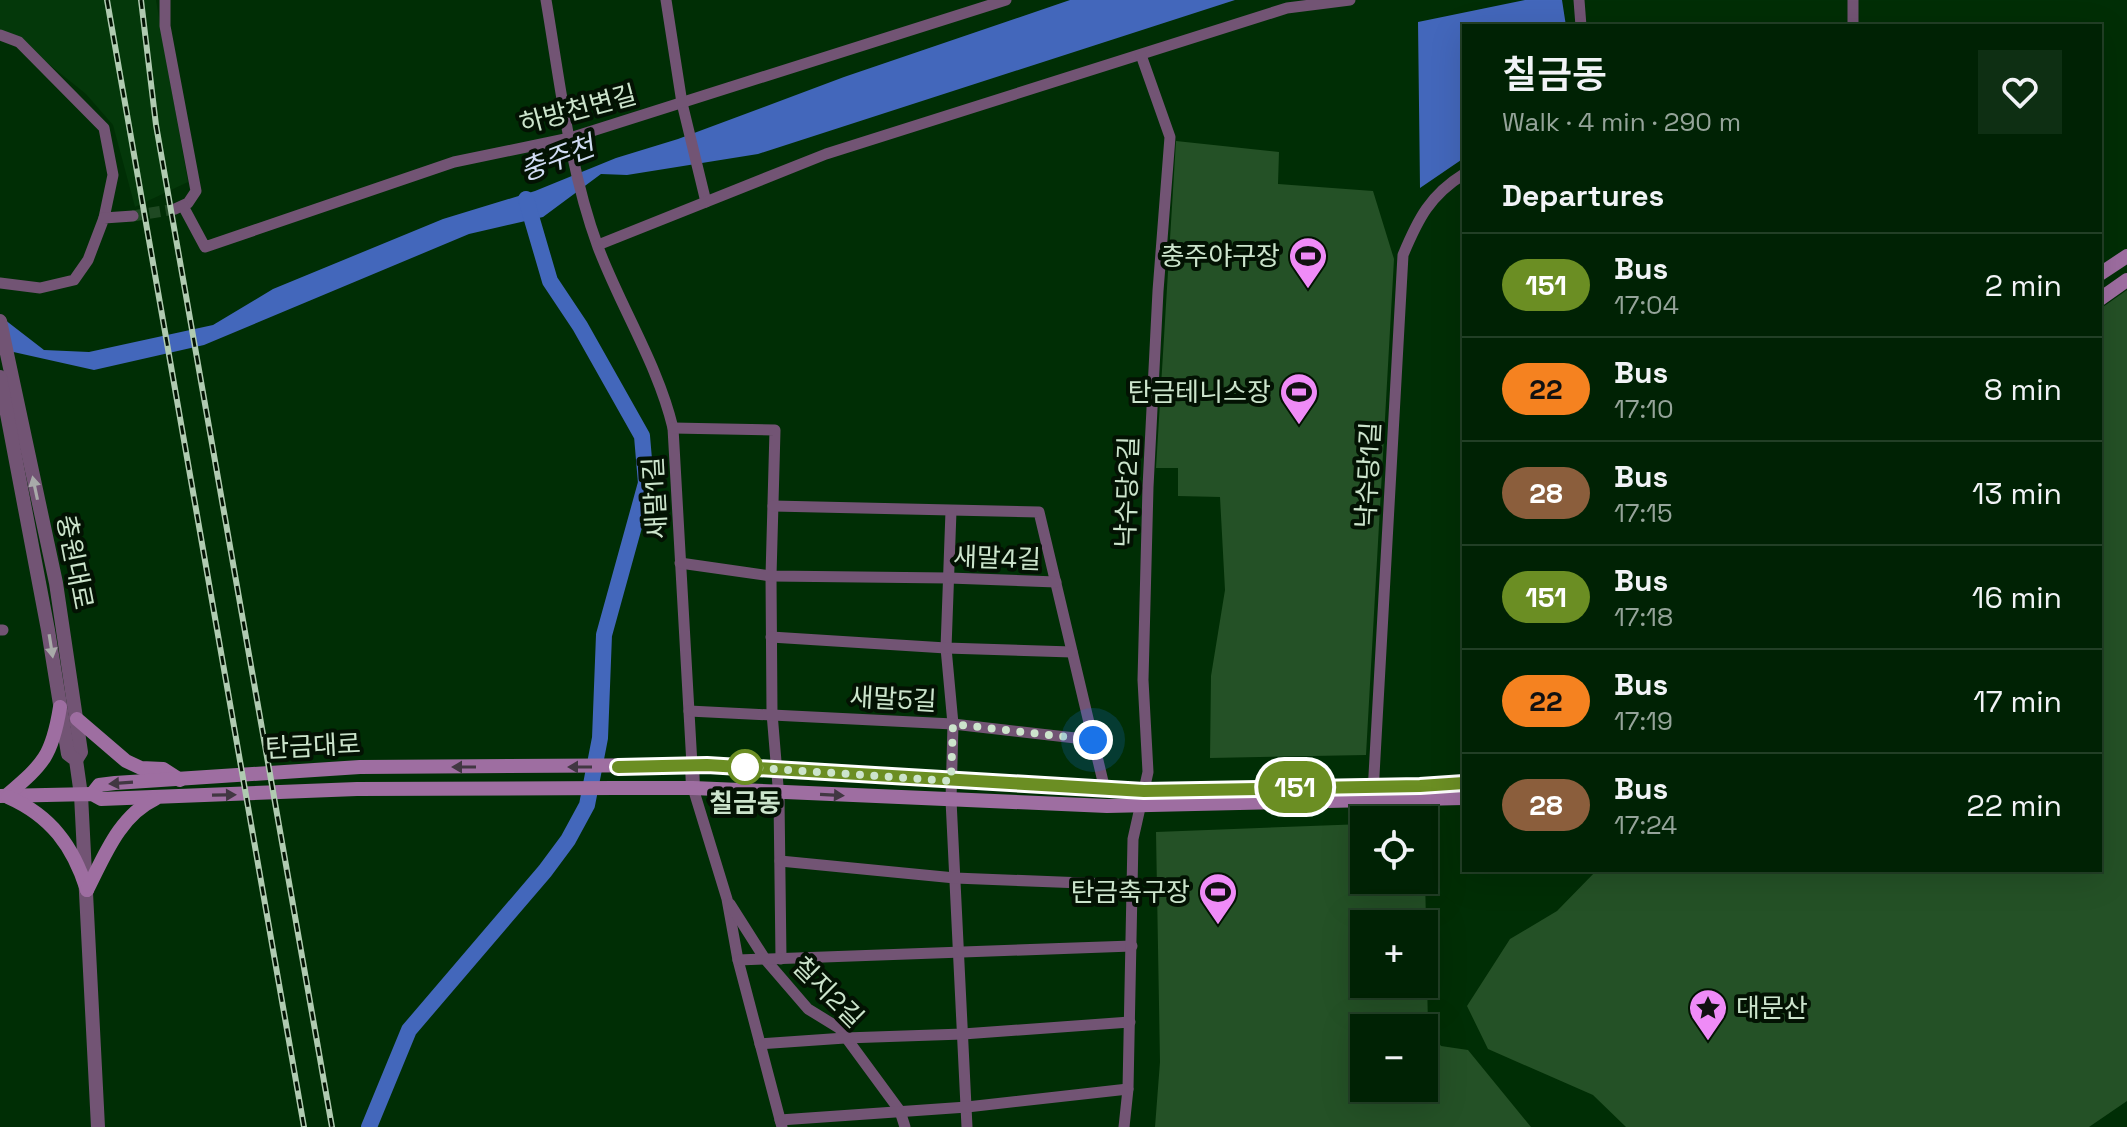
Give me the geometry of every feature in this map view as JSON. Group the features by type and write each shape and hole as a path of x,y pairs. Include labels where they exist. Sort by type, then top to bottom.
{"main road":[{"path":"2102,273 2127,256"},
{"path":"2102,298 2127,280"},
{"path":"60,707 52,749 36,770 3,796 43,816 61,835 74,854 87,890"},
{"path":"77,719 126,761 141,768 163,769 180,780"},
{"path":"692,765 1105,790 1462,798"},
{"name":"탄금대로","path":"86,795 99,785 360,767 692,765"},
{"path":"693,788 1139,806 1373,794 1462,783"},
{"name":"탄금대로","path":"3,796 86,795 101,799 357,789 693,788"},
{"path":"87,890 108,847 123,825 142,805 163,796"}],"street":[{"name":"하방천변길","path":"165,0 163,17 196,191 179,208 205,247 454,162 570,138 1006,0"},
{"name":"새말1길","path":"546,0 570,138 591,222 598,245 656,377 673,428 692,765"},
{"path":"666,0 682,103 706,202"},
{"path":"598,245 826,154 1287,8 1350,0"},
{"path":"1579,0 1581,24"},
{"path":"1853,0 1853,24"},
{"path":"0,35 19,42 101,123 108,142 113,175 104,218 88,260 74,280 40,288 0,283"},
{"name":"낙수당2길","path":"1124,1127 1135,885 1133,839 1148,772 1143,680 1148,487 1170,137 1141,55"},
{"name":"낙수당1길","path":"1373,794 1403,255 1419,217 1430,201 1462,175"},
{"path":"104,218 133,216"},
{"path":"0,321 3,383"},
{"name":"충원대로","path":"3,383 68,754 76,760 86,795 87,890 98,1127"},
{"name":"충원대로","path":"3,383 56,583 81,752 76,760"},
{"name":"칠지2길","path":"673,428 775,430 771,637 772,713 779,792 781,959 765,959"},
{"path":"773,506 1039,512 1056,582"},
{"path":"951,511 946,648 953,724 951,800 967,1127"},
{"name":"새말4길","path":"680,563 771,576 1056,582 1105,790"},
{"path":"771,637 1072,652"},
{"name":"새말5길","path":"689,711 953,724 1093,740"},
{"path":"692,765 693,788 727,899 738,960 781,1123 1128,1089"},
{"path":"780,861 955,878 1135,885"},
{"path":"727,899 765,959"},
{"path":"781,959 1132,946"},
{"path":"738,960 765,959"},
{"name":"칠지2길","path":"765,959 808,1009 839,1028 900,1111 905,1127"},
{"path":"760,1044 1130,1022"}],"shaded area":[{"path":"0,0 156,0 188,182 135,207 113,125 86,94 10,33 0,35"},
{"path":"1176,141 1279,152 1278,184 1373,191 1394,259 1366,755 1210,758 1211,676 1225,590 1220,497 1178,496 1178,468 1156,468"},
{"path":"2127,290 2127,1101 2089,1127 1626,1127 1593,1095 1488,1049 1467,1006 1510,939 1557,911 1595,872 2102,872 2102,308"},
{"path":"1350,825 1350,894 1425,894 1426,910 1350,910 1350,998 1427,998 1428,1014 1350,1014 1350,1102 1438,1102 1438,1042 1441,1046 1468,1050 1531,1127 1155,1127 1160,1062 1156,832"}],"water":[{"name":"충주천","path":"1070,0 1235,0 758,154 627,175 601,174 543,217 469,234 204,345 94,370 0,349 0,316 44,350 89,352 213,325 273,289 443,219 535,191 616,158 678,139 844,77"},
{"path":"1525,0 1562,0 1566,24 1462,24 1462,159 1420,188 1418,22"}],"waterway":[{"path":"369,1127 409,1030 545,871 568,840 587,805 600,738 604,635 646,483 642,436 580,326 550,281 526,199"}],"tunnel":[{"path":"133,216 175,209"}],"railway":[{"path":"107,0 304,1127"},
{"path":"141,0 156,125 332,1127"}],"bus line":[{"name":"151","path":"618,767 707,765 1144,791 1462,783"}],"place":[{"name":"충주야구장","path":"1308,290"},
{"name":"탄금테니스장","path":"1299,426"},
{"name":"칠금동","path":"745,767"},
{"name":"탄금축구장","path":"1218,926"},
{"name":"대문산","path":"1708,1042"}],"route":[{"path":"745,767 951,781 953,724 1093,740"}]}
